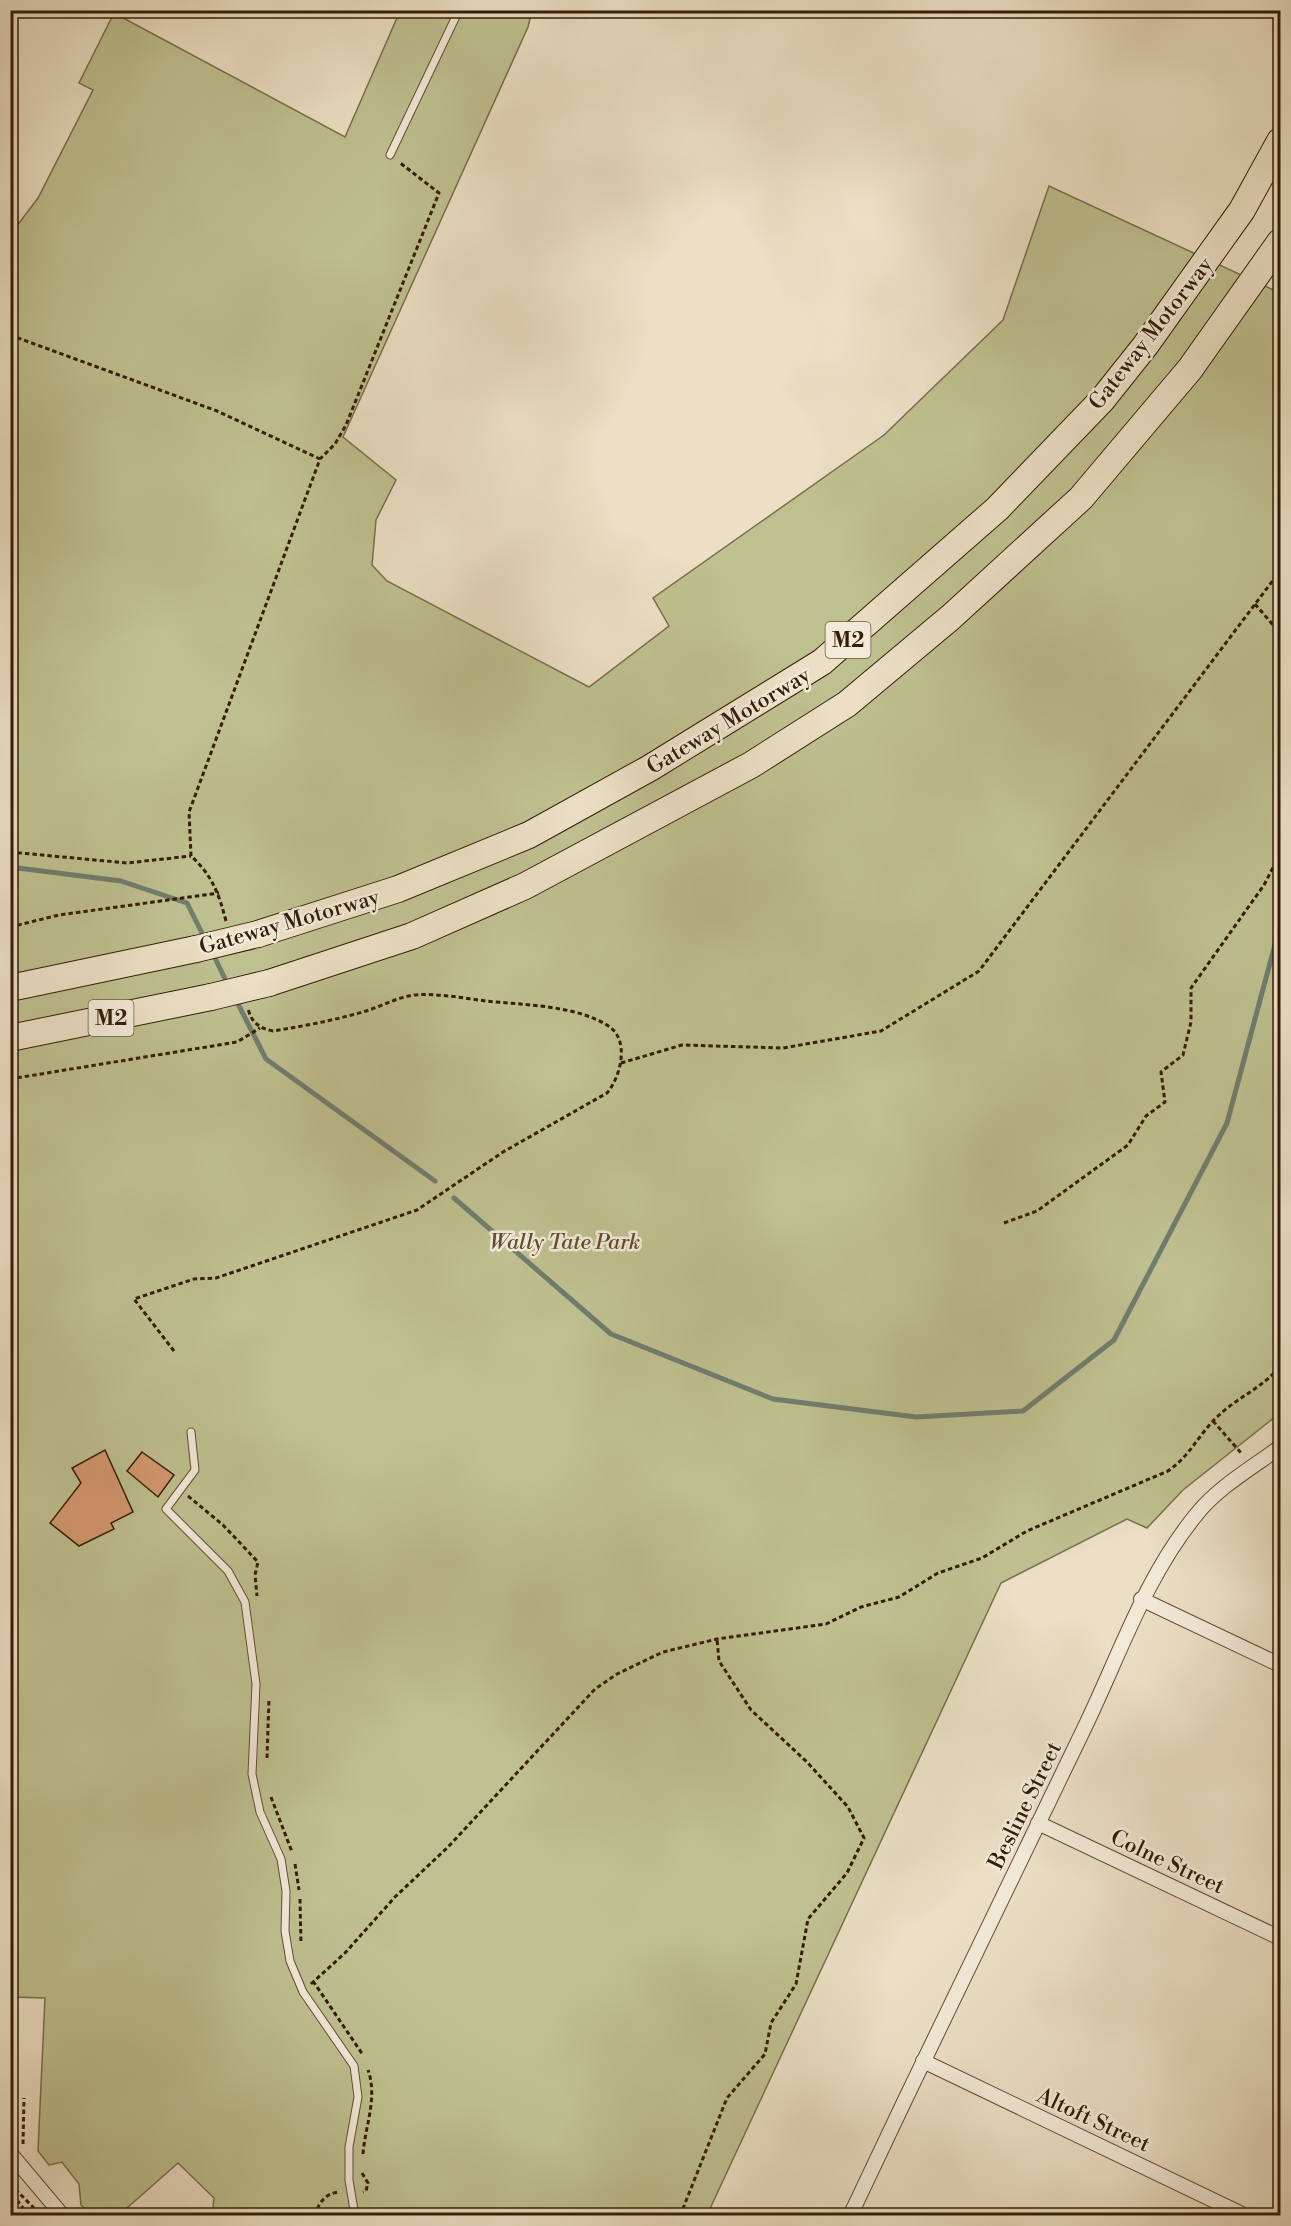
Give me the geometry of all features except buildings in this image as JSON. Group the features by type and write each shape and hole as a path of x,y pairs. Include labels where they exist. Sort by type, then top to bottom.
{"highway":[{"name":"Gateway Motorway","path":"10,988 258,934 398,889 529,835 650,768 822,662 997,508 1102,400 1145,346 1242,210 1281,141"},
{"name":"M2","path":"10,1038 269,984 412,936 525,886 751,765 847,704 951,616 1081,498 1190,369 1281,242"}],"street":[{"name":"Besline Street","path":"850,2216 1093,1711 1141,1599 1172,1548 1197,1513 1222,1490 1281,1447"},
{"path":"1141,1599 1281,1665"},
{"name":"Colne Street","path":"1038,1822 1281,1938"},
{"name":"Altoft Street","path":"923,2061 1246,2216"},
{"path":"10,2153 63,2216"}],"lane":[{"path":"390,155 459,10"},
{"path":"191,1432 195,1470 166,1509 228,1570 245,1602 256,1684 252,1774 260,1812 280,1859 286,1891 285,1932 288,1951 303,1992 354,2066 358,2097 349,2147 349,2180 355,2216"}],"path":[{"path":"227,927 219,893 206,870 191,856 189,812 320,459 334,444 346,425 439,193 390,155"},
{"path":"10,335 217,411 320,459"},
{"path":"621,1063 682,1044 783,1048 881,1031 979,971 1281,571"},
{"path":"1256,604 1281,633"},
{"path":"10,852 127,862 191,856"},
{"path":"1004,1222 1037,1210 1128,1145 1146,1116 1165,1102 1161,1072 1183,1055 1191,1022 1191,988 1264,885 1281,854"},
{"path":"10,927 59,915 219,893"},
{"path":"174,1351 134,1299 194,1279 216,1278 417,1210 503,1152 607,1093 616,1082 621,1063 620,1047 612,1029 593,1018 539,1006 433,993 410,996 366,1011 273,1031 260,1028 250,1018 248,1006"},
{"path":"10,1079 237,1042 260,1028"},
{"path":"303,1992 345,1953 395,1896 448,1847 595,1689 617,1674 663,1652 717,1639 826,1624 861,1607 899,1597 938,1573 982,1558 1027,1531 1167,1471 1191,1452 1213,1421 1239,1398 1273,1376 1281,1365"},
{"path":"1213,1421 1254,1467"},
{"path":"181,1490 223,1525 258,1562 255,1575 258,1604"},
{"path":"680,2216 727,2098 765,2054 771,2023 796,1984 808,1919 847,1873 864,1838 848,1807 807,1762 751,1710 719,1661 717,1639"},
{"path":"266,1759 269,1691"},
{"path":"269,1788 288,1835 299,1879 303,1953"},
{"path":"309,1973 360,2048 364,2059"},
{"path":"362,2162 371,2111 371,2079 368,2069"},
{"path":"24,2098 22,2139 27,2154"},
{"path":"358,2192 366,2191 368,2183 361,2171"},
{"path":"10,2184 39,2213"},
{"path":"315,2216 317,2205 333,2192 340,2192"},
{"path":"10,2193 29,2216"},
{"path":"13,2205 16,2200"}],"green space":[{"name":"Wally Tate Park","path":"400,11 532,11 528,27 343,437 396,480 376,520 372,565 387,581 589,687 669,626 653,598 884,435 1003,320 1049,186 1280,293 1280,1413 1183,1490 1147,1528 1127,1519 1001,1583 707,2215 212,2215 214,2198 178,2163 119,2215 90,2215 81,2205 79,2184 62,2162 49,2165 38,2151 45,1998 10,1997 10,235 38,198 93,90 79,83 114,13 345,137"}],"waterway":[{"path":"10,867 121,881 187,903 205,939"},
{"path":"454,1198 611,1334 773,1399 916,1417 1023,1411 1114,1340 1227,1123 1280,926"},
{"path":"212,952 229,987"},
{"path":"235,998 266,1059 435,1181"}]}
